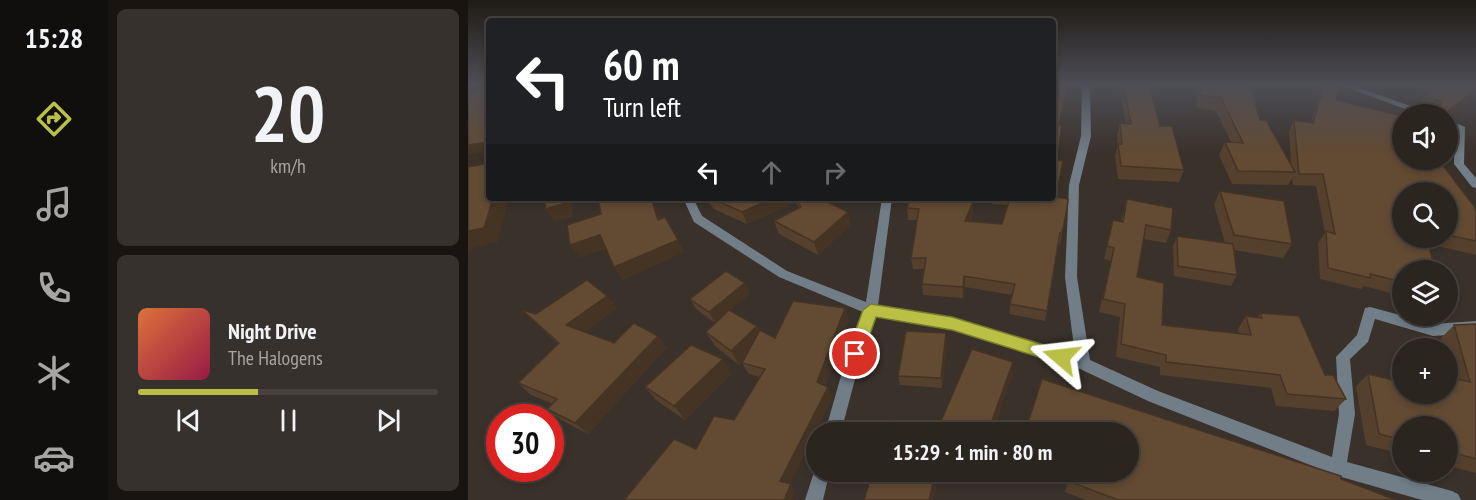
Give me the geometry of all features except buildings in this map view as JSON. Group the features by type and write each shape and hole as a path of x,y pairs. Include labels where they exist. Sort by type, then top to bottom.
{"street":[{"path":"1083,364 1071,277 1074,185 1086,136 1086,107"},
{"path":"1458,126 1460,127 1459,164 1476,185"},
{"path":"689,201 698,219 783,274 871,310 952,324 1083,364 1153,396 1338,468 1452,500"},
{"path":"836,422 860,334 871,310 887,201"},
{"path":"1338,468 1347,414 1343,357 1363,338 1370,312 1433,330 1476,327"},
{"path":"814,500 819,482"}],"route":[{"path":"855,354 860,334 871,310 952,324 1061,357"}]}
